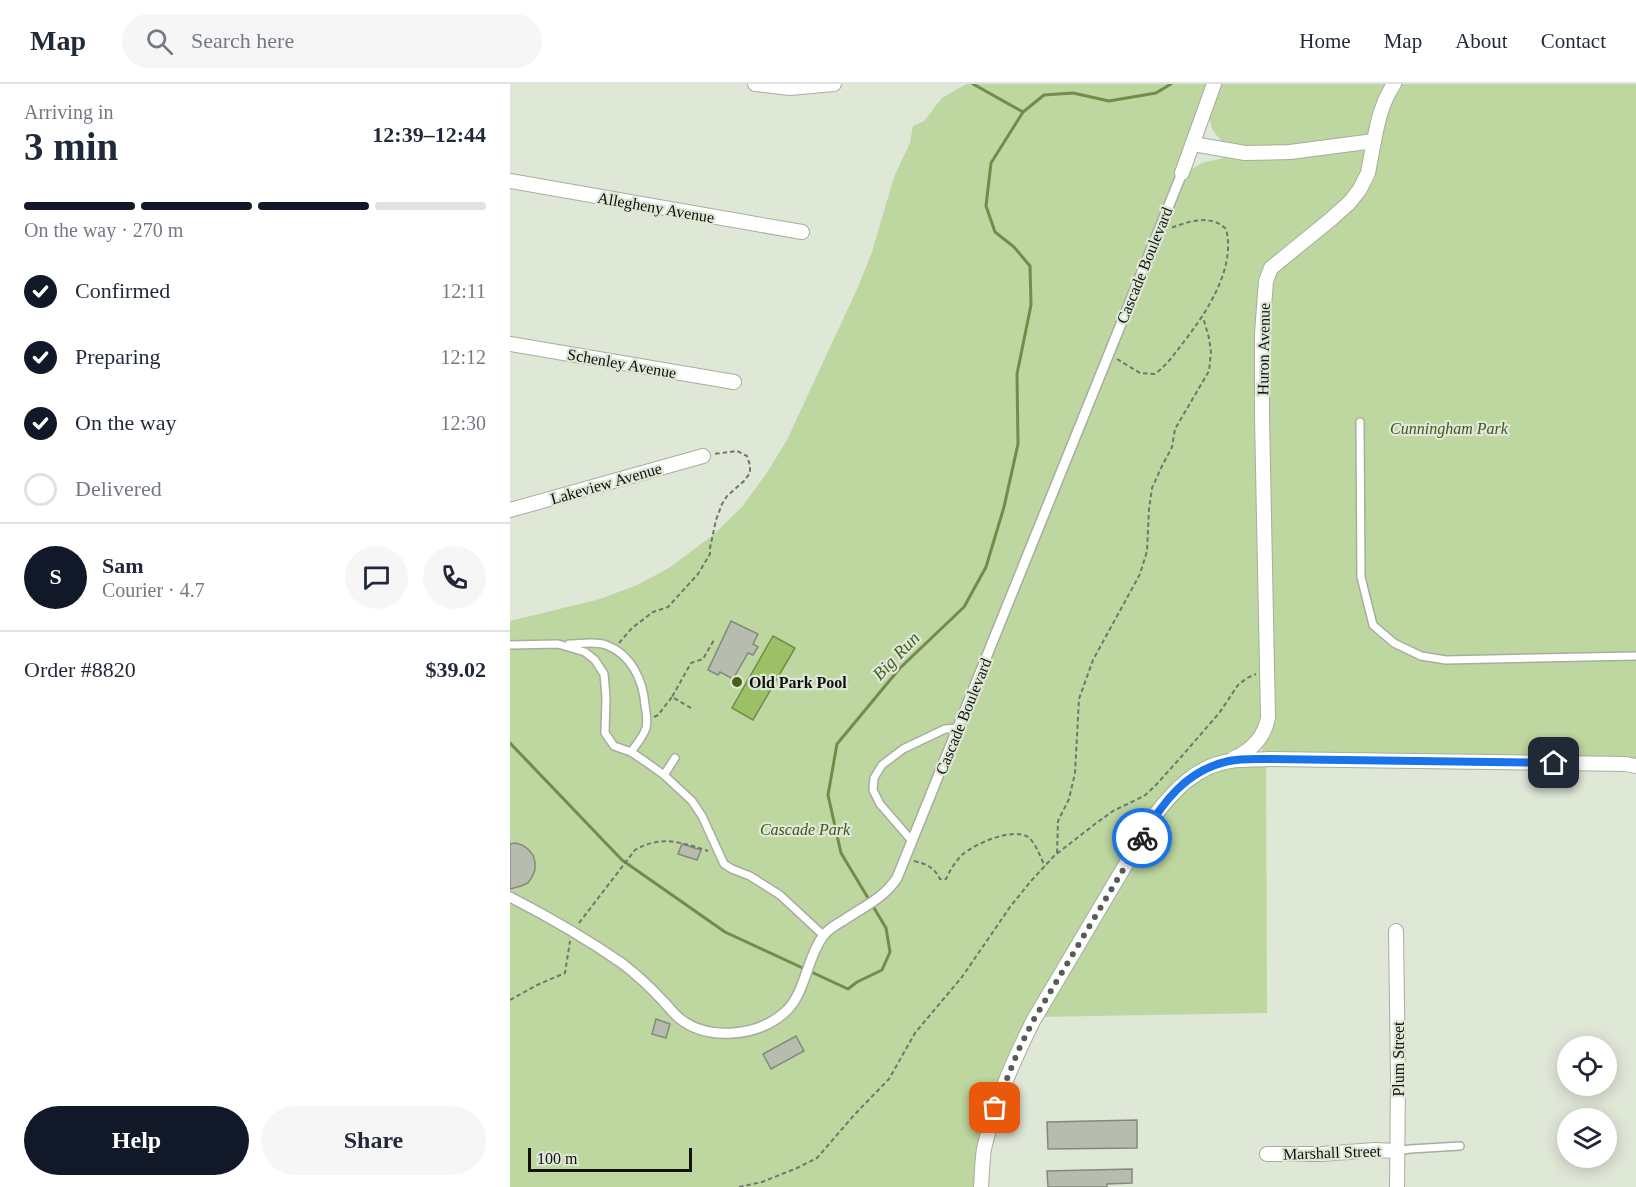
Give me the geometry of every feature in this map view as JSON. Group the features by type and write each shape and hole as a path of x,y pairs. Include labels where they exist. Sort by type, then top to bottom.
{"street":[{"path":"755,84 790,88 834,84"},
{"name":"Cascade Boulevard","path":"510,897 624,965 678,1017 692,1026 710,1032 733,1033 755,1029 786,1012 797,996 823,935 833,926 883,896 897,878 1182,173 1214,84"},
{"name":"Huron Avenue","path":"1263,733 1268,718 1262,386 1262,333 1266,281 1271,268 1330,220 1350,202 1360,189 1368,173 1378,119 1385,98 1394,84"},
{"path":"1193,144 1256,153 1290,152 1374,141"},
{"name":"Allegheny Avenue","path":"510,181 802,232"},
{"name":"Schenley Avenue","path":"510,344 734,382"},
{"name":"Lakeview Avenue","path":"510,510 703,456"},
{"path":"1263,733 1261,748 1269,759"},
{"path":"981,1187 984,1152 995,1108 1019,1049 1155,815 1183,783 1200,771 1227,762 1248,751 1263,733"},
{"path":"1227,762 1269,759 1636,766"},
{"name":"Plum Street","path":"1396,930 1397,1187"},
{"name":"Marshall Street","path":"1267,1154 1396,1151"}],"lane":[{"path":"1360,422 1361,577 1373,625 1394,643 1421,656 1446,660 1636,656"},
{"path":"510,645 604,643 614,648 630,662 639,676 647,720 642,737 631,752"},
{"path":"558,644 585,652 595,660 604,674 605,733 614,746 631,752 664,775 692,801 702,816 724,864 750,876 780,895 823,935"},
{"path":"912,841 880,804 873,790 874,778 882,765 903,749 945,729 958,728"},
{"path":"664,775 675,758"},
{"path":"1396,1151 1460,1146"}],"path":[{"path":"1108,353 1140,373 1155,374 1169,363 1203,317 1220,282 1227,262 1226,229 1216,221 1208,219 1190,222 1163,232"},
{"path":"1057,854 1058,821 1069,799 1075,773 1079,699 1093,660 1140,574 1147,551 1152,488 1172,447 1175,429 1209,371 1211,352 1203,317"},
{"path":"614,648 632,628 653,612 668,607 698,574 710,554 716,520 722,504 750,473 747,456 737,451 703,456"},
{"path":"647,720 658,715 672,697 690,663 703,659 714,640"},
{"path":"739,1187 762,1182 817,1158 889,1079 915,1033 962,977 1010,907 1045,866 1113,811 1144,796 1220,712 1238,685 1258,673 1268,673"},
{"path":"672,697 691,708"},
{"path":"906,858 928,865 940,879 946,879 951,868 963,854 983,843 1012,833 1028,837 1045,866"},
{"path":"510,1000 565,972 571,932 635,850 655,842 680,842 720,854"}],"green space":[{"path":"966,84 1636,84 1636,766 1263,754 1261,741 1248,751 1266,761 1267,1013 1036,1017 995,1108 981,1187 510,1187 510,621 600,599 637,585 669,568 713,535 742,507 787,440 858,287 872,252 894,177 910,143 913,126 924,121 942,98","holes":["1207,107 1212,129 1222,142 1277,153 1228,157 1202,163 1181,176"]}],"shaded area":[{"path":"773,636 795,648 753,720 732,708"}],"building":[{"path":"731,621 758,634 753,644 758,647 753,655 748,653 733,679 720,672 718,675 708,670"},
{"path":"515,843 528,849 533,855 535,870 528,883 510,889 510,844"},
{"path":"682,844 701,850 697,860 678,854"},
{"path":"656,1019 670,1024 666,1038 652,1034"},
{"path":"796,1036 804,1051 771,1069 763,1054"},
{"path":"1137,1120 1137,1148 1048,1149 1047,1122"},
{"path":"1132,1169 1132,1183 1107,1184 1107,1187 1048,1187 1047,1171"}],"waterway":[{"path":"973,84 1023,112"},
{"name":"Big Run","path":"510,743 622,860 725,932 848,989 882,970 890,952 886,928 841,853 828,795 837,744 900,668 964,607 986,567 1004,507 1018,444 1017,374 1031,305 1030,266 1014,247 995,232 986,206 991,163 1023,112 1044,95 1073,93 1109,101 1156,93 1171,84"}],"way so far":[{"path":"995,1108 1033,1021 1142,838"}],"place":[{"name":"Old Park Pool","path":"737,682"}],"route":[{"path":"1142,838 1155,815 1183,783 1200,771 1229,761 1270,759 1554,763"}],"park label":[{"name":"Cunningham Park","path":"1449,428"},
{"name":"Cascade Park","path":"805,829"}]}
